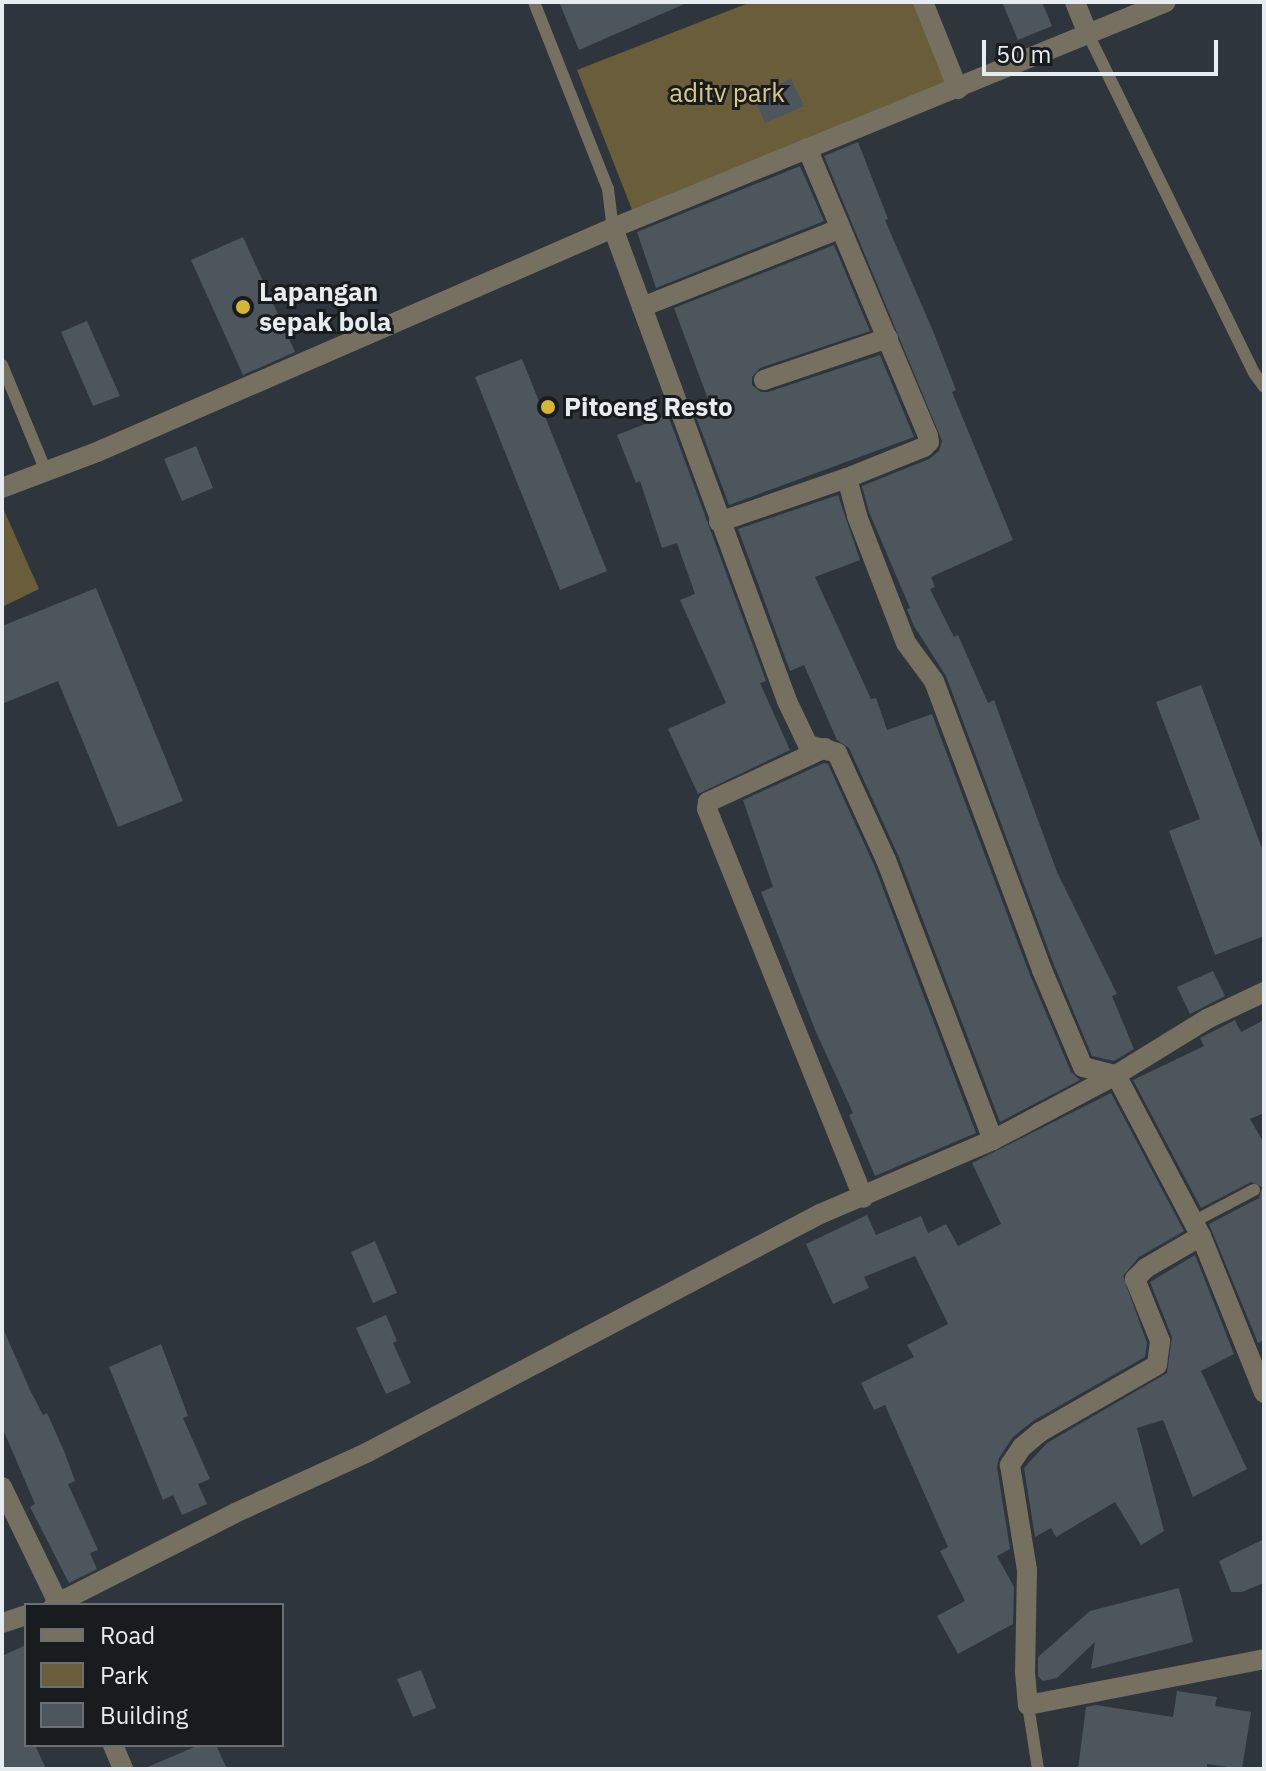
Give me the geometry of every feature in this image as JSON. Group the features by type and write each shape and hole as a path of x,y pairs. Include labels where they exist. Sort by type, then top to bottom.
{"street":[{"path":"923,2 958,89"},
{"path":"1075,2 1088,34"},
{"path":"2,488 613,228 1166,2"},
{"path":"719,522 847,478 929,442 807,148"},
{"path":"613,228 787,701 808,745 837,753 886,860 993,1140"},
{"path":"642,307 839,229"},
{"path":"764,380 888,338"},
{"path":"847,478 857,516 906,643 934,681 1042,970 1083,1067 1116,1075 1197,1229 1264,1393"},
{"path":"825,748 708,802 707,809 863,1198"},
{"path":"59,1603 235,1513 368,1452 693,1283 749,1249 820,1214 993,1140 1116,1075 1207,1019 1264,992"},
{"path":"1197,1229 1135,1279 1160,1341 1161,1355 1157,1365 1040,1432 1022,1447 1010,1465 1027,1570 1025,1672 1028,1705 1264,1659"},
{"path":"2,1487 57,1603"},
{"path":"2,1623 24,1616"},
{"path":"114,1747 123,1769"}],"lane":[{"path":"534,2 608,189 613,228"},
{"path":"1088,34 1254,373 1264,387"},
{"path":"2,365 46,471"},
{"path":"1197,1229 1254,1190"},
{"path":"1028,1705 1038,1769"}],"green space":[{"name":"aditv park","path":"751,2 933,2 964,83 633,212 577,70"},
{"path":"2,506 39,589 2,607"}],"building":[{"path":"559,2 689,2 579,50"},
{"path":"1002,2 1042,2 1052,26 1018,40"},
{"path":"791,79 804,106 765,123 753,96"},
{"path":"858,142 888,219 885,220 933,331 956,390 952,392 1013,540 931,577 935,587 930,589 954,637 958,635 988,703 994,700 1057,872 1117,994 1112,996 1134,1049 1114,1061 1092,1056 1054,965 946,676 914,626 907,609 910,608 869,512 862,486 929,459 939,451 942,441 824,156"},
{"path":"800,166 824,221 656,288 637,232"},
{"name":"Lapangan sepak bola","path":"243,237 295,352 243,375 191,260"},
{"path":"834,245 870,331 760,368 752,377 752,385 761,392 768,392 880,355 914,437 729,505 692,406 708,399 674,308"},
{"path":"87,321 120,396 93,406 61,332"},
{"path":"522,359 607,571 560,590 475,377"},
{"path":"668,415 766,681 760,683 790,750 698,794 668,729 726,703 680,600 695,594 677,543 662,548 640,481 636,483 617,435"},
{"path":"196,446 213,488 182,501 164,459"},
{"path":"838,495 860,560 815,577 871,699 876,698 887,730 932,714 1030,975 1071,1072 1080,1080 1000,1122 898,855 849,748 837,740 804,665 790,671 738,529"},
{"path":"96,588 183,801 118,827 58,681 2,704 2,626"},
{"path":"1201,685 1264,854 1264,936 1215,955 1169,831 1200,819 1156,702"},
{"path":"824,763 828,764 874,865 976,1133 875,1176 849,1115 853,1113 816,1032 761,892 773,887 743,800"},
{"path":"1213,971 1225,996 1190,1014 1177,987"},
{"path":"1235,1020 1241,1032 1264,1020 1264,1113 1250,1119 1264,1143 1264,1340 1258,1343 1209,1224 1259,1198 1262,1187 1251,1182 1201,1208 1133,1080 1204,1046 1200,1038"},
{"path":"1111,1093 1184,1231 1139,1257 1123,1276 1147,1343 1145,1357 1033,1421 1013,1437 999,1458 997,1467 1010,1549 997,1556 1014,1587 1013,1624 958,1654 937,1616 965,1601 940,1551 948,1547 885,1405 874,1410 861,1383 914,1357 907,1345 948,1324 915,1256 864,1277 869,1288 833,1304 806,1244 867,1215 876,1235 921,1216 928,1233 946,1224 958,1246 1001,1224 972,1163"},
{"path":"375,1241 397,1293 373,1303 351,1252"},
{"path":"1195,1255 1234,1354 1201,1371 1247,1469 1193,1497 1163,1420 1137,1428 1164,1531 1141,1545 1115,1502 1056,1537 1051,1528 1035,1537 1024,1468 1047,1443 1167,1373 1172,1337 1150,1282"},
{"path":"386,1315 397,1341 393,1343 411,1383 386,1394 356,1328"},
{"path":"2,1326 30,1390 43,1415 47,1413 64,1451 75,1481 68,1484 98,1550 90,1553 97,1569 69,1583 30,1507 35,1504 2,1427"},
{"path":"161,1344 188,1416 183,1418 210,1479 198,1484 207,1504 182,1515 173,1495 163,1500 109,1367"},
{"path":"1264,1539 1264,1583 1242,1592 1231,1592 1219,1561"},
{"path":"1179,1588 1193,1642 1091,1669 1095,1642 1057,1678 1043,1681 1038,1676 1038,1657 1090,1611"},
{"path":"24,1646 24,1747 36,1747 46,1769 2,1769 2,1656"},
{"path":"421,1670 436,1708 413,1717 397,1679"},
{"path":"1177,1691 1217,1697 1215,1706 1251,1712 1242,1769 1207,1764 1207,1769 1078,1769 1086,1707 1096,1705 1173,1717"},
{"path":"194,1747 217,1747 227,1769 143,1769"}],"place":[{"name":"Lapangan sepak bola","path":"243,307"},
{"name":"Pitoeng Resto","path":"548,407"}]}
